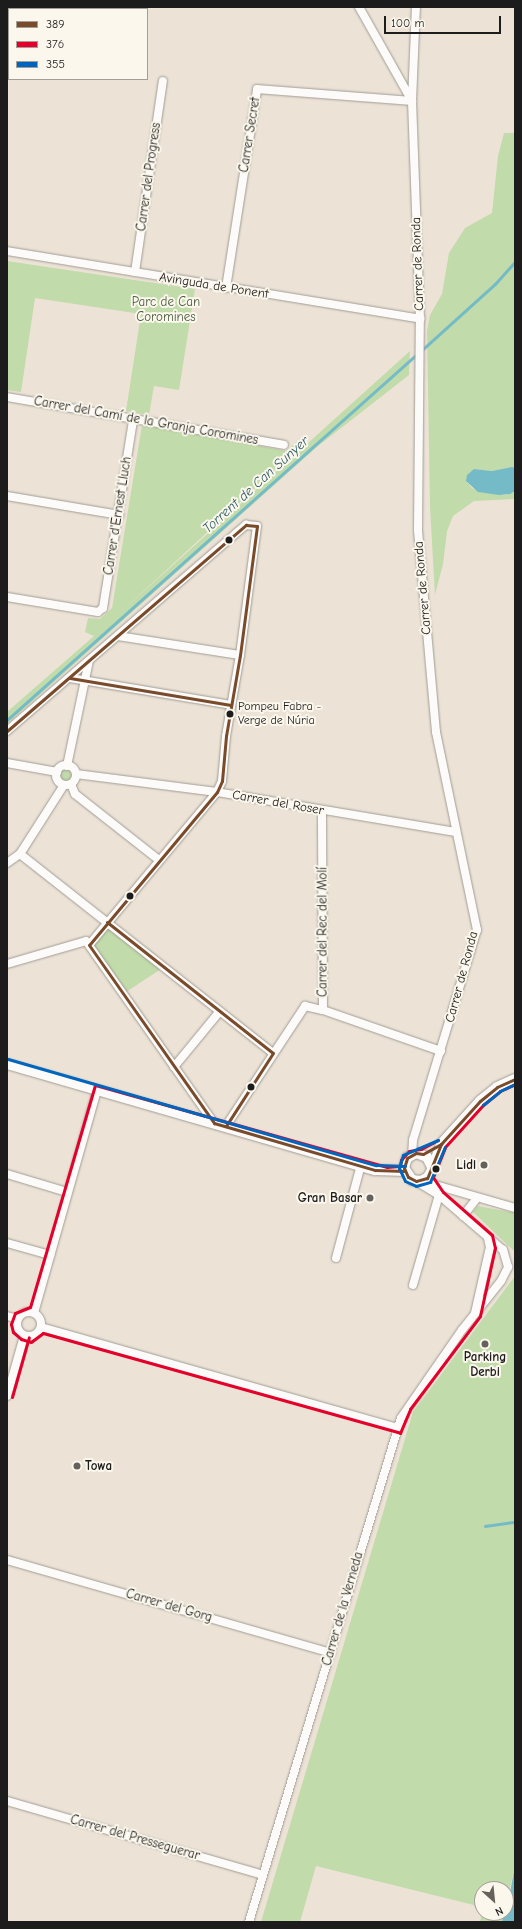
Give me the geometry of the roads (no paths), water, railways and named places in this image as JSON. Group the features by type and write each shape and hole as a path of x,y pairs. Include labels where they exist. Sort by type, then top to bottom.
{"street":[{"path":"359,7 412,101"},
{"name":"Carrer de Ronda","path":"412,1155 413,1140 477,930 455,832 436,732 418,530 420,319 412,101 416,7"},
{"name":"Carrer del Progress","path":"135,272 163,81"},
{"name":"Carrer Secret","path":"226,288 257,89 412,101"},
{"name":"Avinguda de Ponent","path":"7,251 420,319"},
{"name":"Carrer del Camí de la Granja Coromines","path":"7,397 133,420 284,444"},
{"name":"Carrer d'Ernest Lluch","path":"7,597 100,611 119,515 133,420"},
{"path":"7,496 119,515"},
{"path":"7,731 246,525 257,526 240,655 231,705 222,781 217,792 107,922 87,943 7,964"},
{"path":"118,636 240,655"},
{"path":"7,763 57,772 67,766 89,661"},
{"path":"70,678 231,705"},
{"path":"7,863 20,854 67,784 76,774 73,768 67,766"},
{"path":"57,772 58,779 67,784 75,794 159,860"},
{"name":"Carrer del Roser","path":"76,774 217,792 322,812 455,832"},
{"name":"Carrer del Rec del Molí","path":"226,1126 305,1006 323,1010 322,812"},
{"path":"20,854 273,1053"},
{"path":"87,943 214,1123"},
{"path":"323,1010 441,1051"},
{"path":"174,1067 220,1011"},
{"path":"7,1064 386,1172 405,1171"},
{"path":"488,1238 439,1195 408,1177 405,1171 405,1162 412,1155 423,1154 441,1144 484,1097 515,1079"},
{"path":"34,1313 97,1090"},
{"path":"413,1285 439,1195 430,1181 432,1167 441,1144"},
{"path":"423,1154 431,1162 432,1167"},
{"path":"336,1258 360,1165"},
{"path":"7,1174 67,1192"},
{"path":"416,1181 430,1181 477,1198 515,1208"},
{"path":"463,1216 477,1198"},
{"name":"Carrer de la Verneda","path":"249,1922 398,1428 406,1407 474,1314 506,1274 509,1262 503,1250 488,1238"},
{"name":"Carrer de la Verneda","path":"474,1314 481,1279 490,1247 488,1238"},
{"path":"7,1243 50,1255"},
{"path":"481,1279 484,1290 492,1292"},
{"path":"24,1336 18,1330 18,1319 24,1313 34,1313 39,1318 41,1327"},
{"path":"7,1316 18,1319"},
{"path":"24,1336 34,1335 41,1327"},
{"path":"41,1327 398,1428"},
{"path":"7,1396 24,1336"},
{"name":"Carrer del Gorg","path":"7,1560 331,1653"},
{"name":"Carrer del Presseguerar","path":"7,1801 263,1875"}],"water":[{"path":"512,467 515,468 515,491 510,494 499,495 478,492 466,481 467,475 474,469 492,471"},
{"path":"515,1866 515,1922 502,1922 514,1921 514,1881 512,1881"}],"waterway":[{"name":"Torrent de Can Sunyer","path":"422,350 495,284 515,262"},
{"name":"Torrent de Can Sunyer","path":"7,720 417,354"},
{"path":"485,1526 515,1522"}],"place":[{"name":"Pompeu Fabra - Verge de Núria","path":"230,714"},
{"name":"Lidl","path":"484,1165"},
{"name":"Gran Basar","path":"370,1198"},
{"name":"Parking Derbi","path":"485,1344"},
{"name":"Towa","path":"77,1466"}],"park label":[{"name":"Parc de Can Coromines","path":"166,310"}]}
